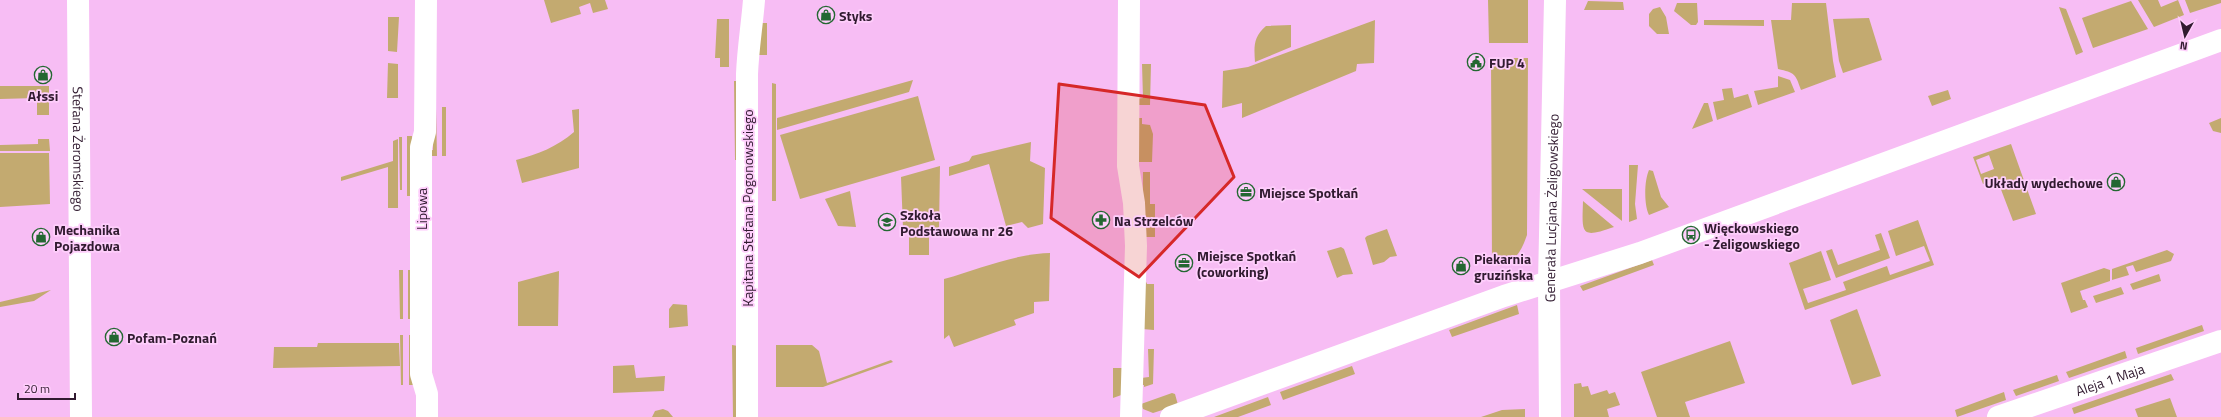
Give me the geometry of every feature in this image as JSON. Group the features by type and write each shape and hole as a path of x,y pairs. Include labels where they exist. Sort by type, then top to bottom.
{"street":[{"name":"Stefana Żeromskiego","path":"78,0 81,417"},
{"name":"Lipowa","path":"426,0 425,132 421,147 420,337 421,374 427,394 427,417"},
{"name":"Kapitana Stefana Pogonowskiego","path":"747,417 747,74 748,55 752,34 754,0"},
{"path":"1129,0 1128,166 1134,203 1136,246 1131,417"},
{"name":"Generała Lucjana Żeligowskiego","path":"1550,417 1549,282 1555,0"},
{"path":"1171,417 1497,298 1640,253 2221,40"},
{"name":"Aleja 1 Maja","path":"1998,417 2221,341"}],"highlighted area":[{"path":"1059,84 1205,105 1234,177 1139,277 1051,218"}],"shaded area":[{"path":"544,0 605,0 608,9 593,13 590,3 579,7 581,14 551,23"},
{"path":"1488,0 1528,0 1528,43 1489,43"},
{"path":"2138,0 2158,0 2161,7 2178,0 2184,15 2154,27"},
{"path":"2185,0 2221,0 2221,3 2190,13"},
{"path":"1588,1 1623,2 1624,10 1584,10"},
{"path":"2131,1 2148,29 2093,48 2082,18"},
{"path":"1677,3 1697,3 1698,22 1696,25 1691,25 1674,11"},
{"path":"1792,3 1826,3 1836,77 1801,90 1794,75 1778,69 1771,20 1791,20"},
{"path":"1660,7 1666,17 1669,34 1657,34 1649,26 1649,14 1653,9"},
{"path":"2059,7 2066,9 2083,52 2076,55"},
{"path":"388,17 399,17 397,52 388,51"},
{"path":"1869,18 1882,60 1843,73 1839,61 1833,19"},
{"path":"717,19 729,19 729,67 720,67 720,58 715,58"},
{"path":"1375,20 1374,63 1357,64 1356,71 1242,118 1242,103 1222,108 1223,71 1248,67"},
{"path":"1704,20 1764,20 1764,26 1704,25"},
{"path":"758,23 767,23 767,55 754,55"},
{"path":"1291,25 1291,47 1255,62 1255,42 1262,30 1266,26"},
{"path":"1491,58 1528,58 1527,235 1517,255 1510,261 1499,266 1492,263"},
{"path":"388,63 398,64 398,98 387,98"},
{"path":"1142,64 1151,64 1150,105 1136,105 1136,99 1143,98"},
{"path":"1778,76 1790,80 1795,92 1758,105 1754,91 1778,87"},
{"path":"913,80 909,92 777,130 777,118"},
{"path":"734,81 739,81 738,160 735,160"},
{"path":"772,83 776,84 776,201 772,201"},
{"path":"0,86 49,86 49,115 37,115 37,98 0,99"},
{"path":"1732,88 1734,98 1748,94 1752,107 1717,120 1713,102 1724,100 1722,89"},
{"path":"1948,90 1951,99 1932,106 1928,96"},
{"path":"918,96 935,160 800,199 780,135"},
{"path":"1704,103 1708,103 1713,121 1692,129"},
{"path":"442,107 446,107 446,156 442,156"},
{"path":"433,109 436,109 437,156 427,156 427,151 433,150"},
{"path":"579,109 579,168 522,183 516,160 547,149 568,137 574,132 572,110"},
{"path":"1136,118 1142,118 1142,124 1150,125 1153,134 1152,162 1135,162"},
{"path":"2221,118 2221,133 2213,131 2209,123"},
{"path":"407,136 412,136 412,196 407,196"},
{"path":"399,137 402,137 402,190 400,190"},
{"path":"38,139 49,139 50,151 0,151 0,145 38,144"},
{"path":"398,139 398,208 388,208 388,167 341,181 341,177 393,161 393,141"},
{"path":"1031,142 1030,161 1045,168 1043,224 1028,228 1022,222 1006,226 989,164 949,176 949,167 969,161 972,156"},
{"path":"2011,144 2036,214 2013,221 1997,179 1983,184 1973,157","holes":["1989,155 1994,169 1981,174 1976,160"]},
{"path":"0,153 49,153 50,204 0,207"},
{"path":"1629,165 1638,165 1635,204 1637,219 1629,222"},
{"path":"940,166 939,229 903,228 901,177"},
{"path":"1649,170 1653,171 1661,197 1669,207 1649,215 1647,211 1645,193 1646,180"},
{"path":"1143,172 1150,172 1150,204 1155,204 1155,237 1142,237"},
{"path":"1582,189 1622,189 1622,221"},
{"path":"850,191 856,227 838,226 825,199"},
{"path":"1583,201 1614,227 1595,233 1585,231 1583,227"},
{"path":"1918,220 1934,265 1805,310 1789,263 1821,251 1831,280 1803,289 1808,303 1846,290 1843,282 1887,266 1890,275 1930,261 1924,246 1896,256 1888,231"},
{"path":"1387,229 1397,256 1390,257 1384,262 1373,265 1365,238"},
{"path":"909,233 929,235 929,255 909,255"},
{"path":"1881,233 1890,258 1836,278 1826,251 1832,249 1838,265 1880,250 1875,235"},
{"path":"1341,247 1344,249 1353,274 1343,275 1337,278 1327,251"},
{"path":"2167,250 2174,254 2171,261 2136,272 2133,265 2126,267 2129,275 2112,280 2112,269"},
{"path":"1050,253 1049,301 1034,302 1034,313 1014,320 1016,325 954,347 949,335 944,339 944,279 1010,259"},
{"path":"1652,260 1654,265 1583,291 1580,286"},
{"path":"2104,268 2110,270 2110,281 2080,291 2083,300 2085,300 2088,307 2071,313 2061,283"},
{"path":"399,270 403,270 403,319 400,319"},
{"path":"408,270 412,270 413,319 408,319"},
{"path":"559,271 558,326 518,326 518,282"},
{"path":"2159,274 2161,281 2133,290 2130,284"},
{"path":"1144,277 1147,284 1154,284 1154,330 1142,329"},
{"path":"2121,287 2124,294 2096,303 2093,296"},
{"path":"51,290 34,301 0,307 0,302"},
{"path":"673,304 687,305 688,326 669,328 669,309"},
{"path":"1517,305 1519,314 1452,337 1449,330"},
{"path":"1857,309 1881,376 1852,385 1830,320"},
{"path":"2202,325 2204,331 2138,354 2136,348"},
{"path":"400,335 403,335 403,385 401,385"},
{"path":"409,335 413,335 413,385 409,385"},
{"path":"1730,341 1745,383 1685,402 1690,417 1657,417 1641,372"},
{"path":"318,343 399,343 400,366 273,368 274,347 317,347"},
{"path":"732,345 738,346 738,417 733,417"},
{"path":"776,345 812,345 819,351 827,383 891,360 893,362 823,387 776,387"},
{"path":"1148,349 1154,349 1153,384 1144,387 1144,385 1141,385 1141,378 1149,377"},
{"path":"2125,351 2127,358 2069,378 2066,372"},
{"path":"634,365 636,378 665,376 664,391 613,393 613,366"},
{"path":"1352,366 1355,374 1283,400 1280,392"},
{"path":"1113,368 1127,368 1127,393 1113,398"},
{"path":"2171,374 2174,380 2074,414 2072,408"},
{"path":"2057,375 2059,381 2016,396 2013,390"},
{"path":"1581,383 1582,387 1588,386 1591,395 1607,390 1609,394 1615,392 1620,405 1607,409 1609,417 1574,417 1574,384"},
{"path":"2004,392 2006,400 1957,417 1955,410"},
{"path":"1172,393 1175,394 1178,405 1153,413 1143,409 1141,404"},
{"path":"1268,397 1271,405 1238,417 1214,417"},
{"path":"2170,398 2177,417 2138,417 2135,409"},
{"path":"663,409 668,411 673,417 652,417 655,411"},
{"path":"1525,409 1525,417 1481,417 1502,410"}],"place":[{"name":"Styks","path":"826,15"},
{"name":"FUP 4","path":"1476,62"},
{"name":"Ałssi","path":"43,75"},
{"name":"Układy wydechowe","path":"2116,182"},
{"name":"Miejsce Spotkań","path":"1246,192"},
{"name":"Na Strzelców","path":"1101,220"},
{"name":"Szkoła Podstawowa nr 26","path":"887,222"},
{"name":"Więckowskiego - Żeligowskiego","path":"1691,235"},
{"name":"Mechanika Pojazdowa","path":"41,237"},
{"name":"Miejsce Spotkań (coworking)","path":"1184,263"},
{"name":"Piekarnia gruzińska","path":"1461,266"},
{"name":"Pofam-Poznań","path":"114,337"}]}
